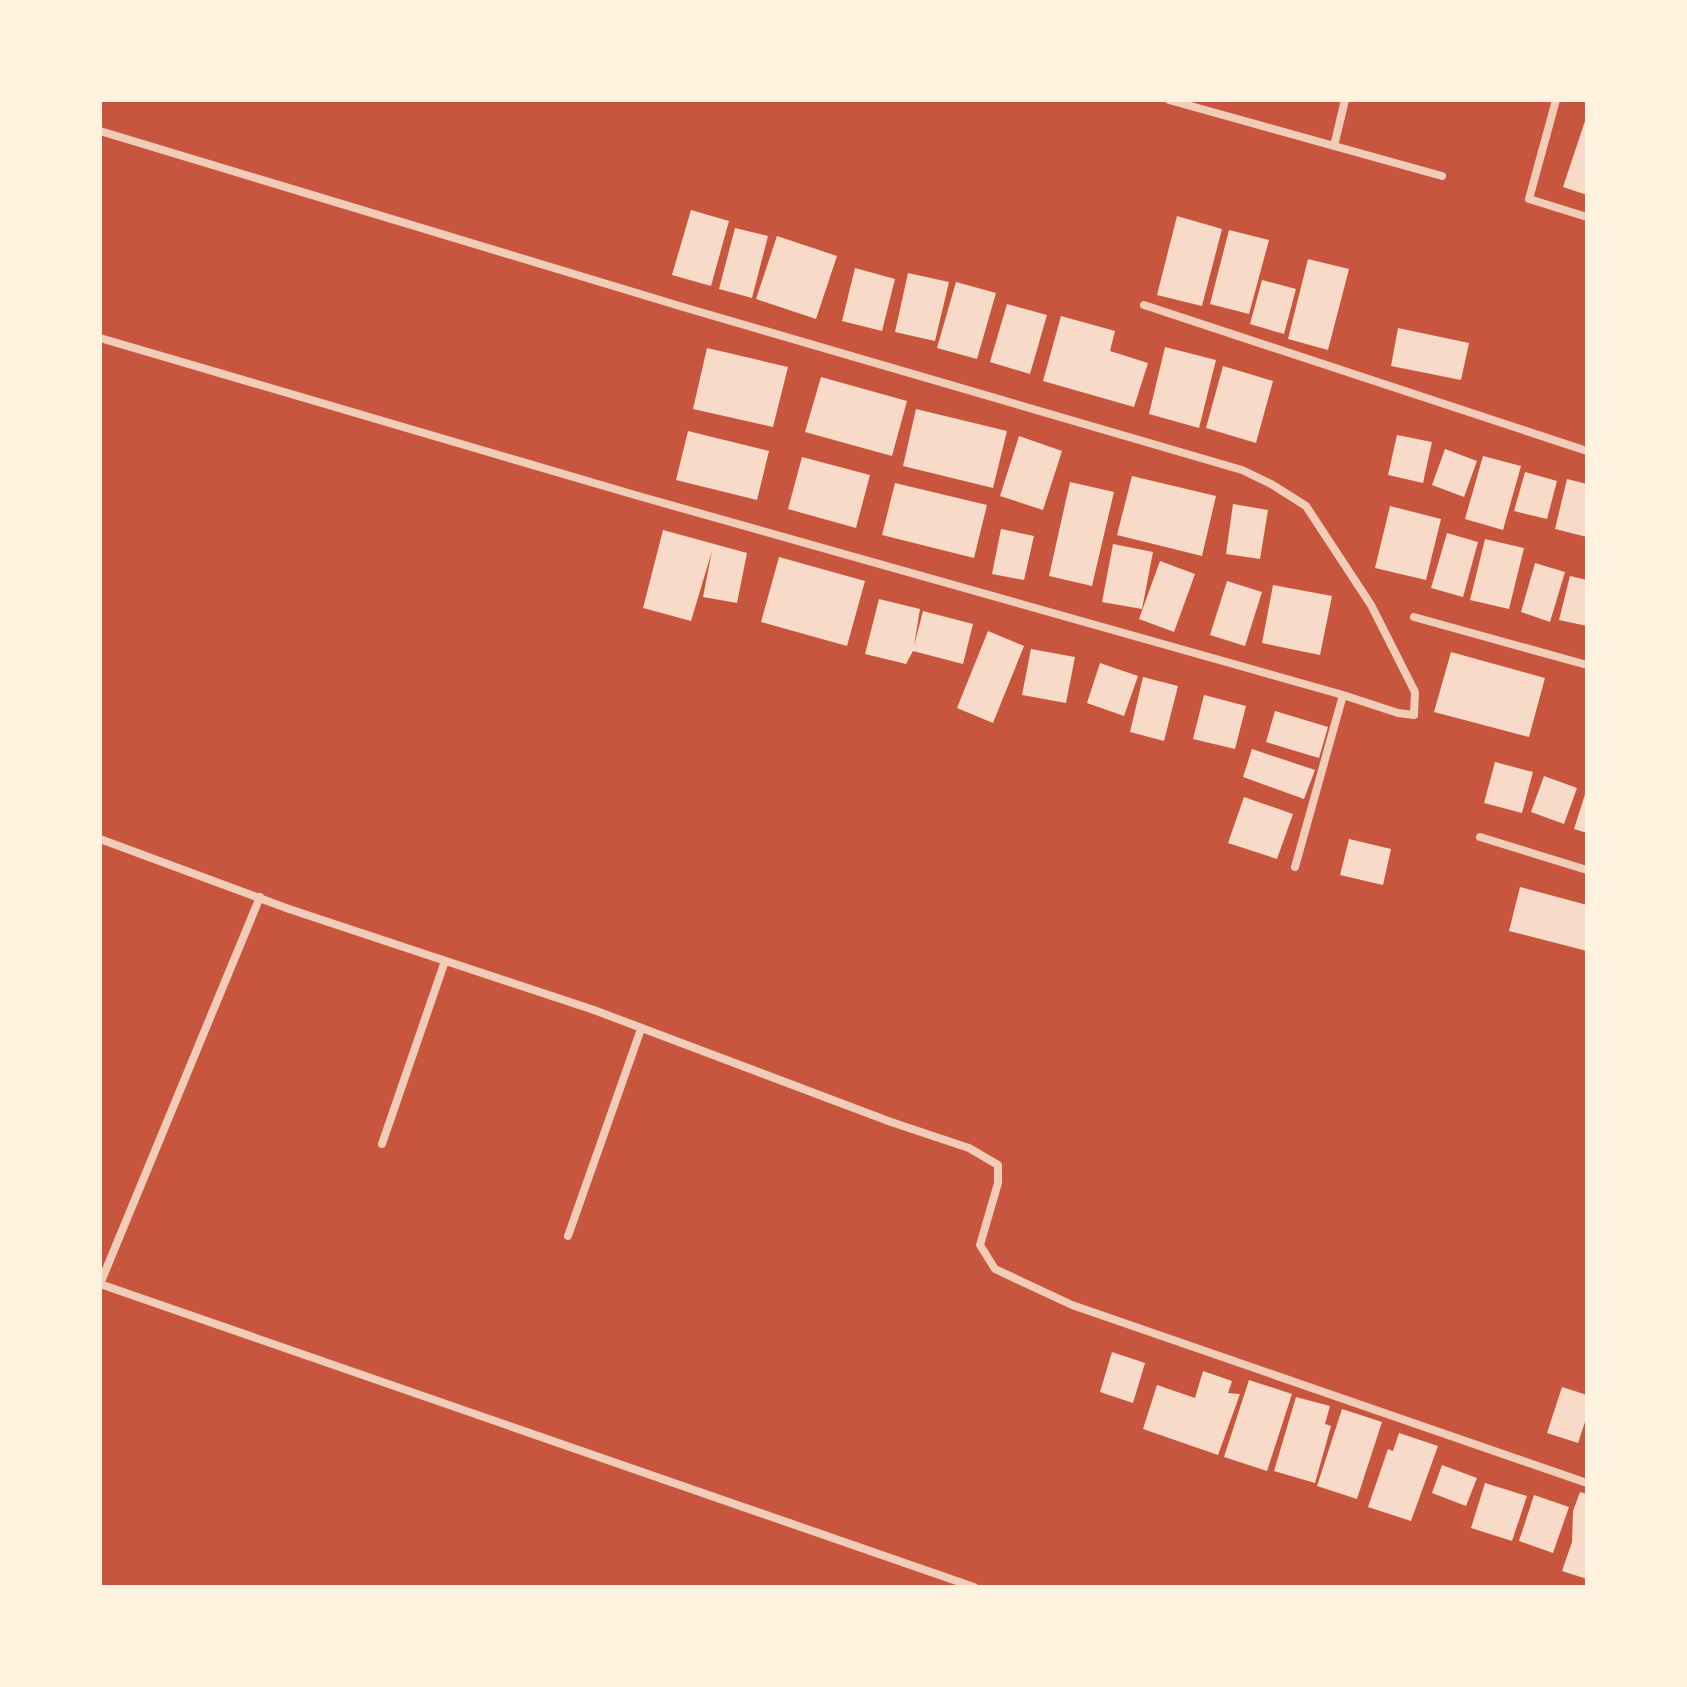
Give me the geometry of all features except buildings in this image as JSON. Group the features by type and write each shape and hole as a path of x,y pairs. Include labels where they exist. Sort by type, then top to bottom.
{"street":[{"path":"1169,100 1442,176"},
{"path":"1334,146 1345,100"},
{"path":"1556,100 1529,199 1587,217"},
{"path":"100,131 683,307 1242,470 1306,506 1371,605 1415,692 1414,715 1398,713 635,495 100,338"},
{"path":"1144,305 1587,451"},
{"path":"1414,617 1587,665"},
{"path":"1295,867 1343,695"},
{"path":"1480,837 1587,870"},
{"path":"100,839 969,1148 998,1165 998,1183 980,1245 995,1269 1072,1305 1587,1483"},
{"path":"260,897 100,1284 974,1587"},
{"path":"382,1144 445,961"},
{"path":"568,1236 641,1029"}]}
